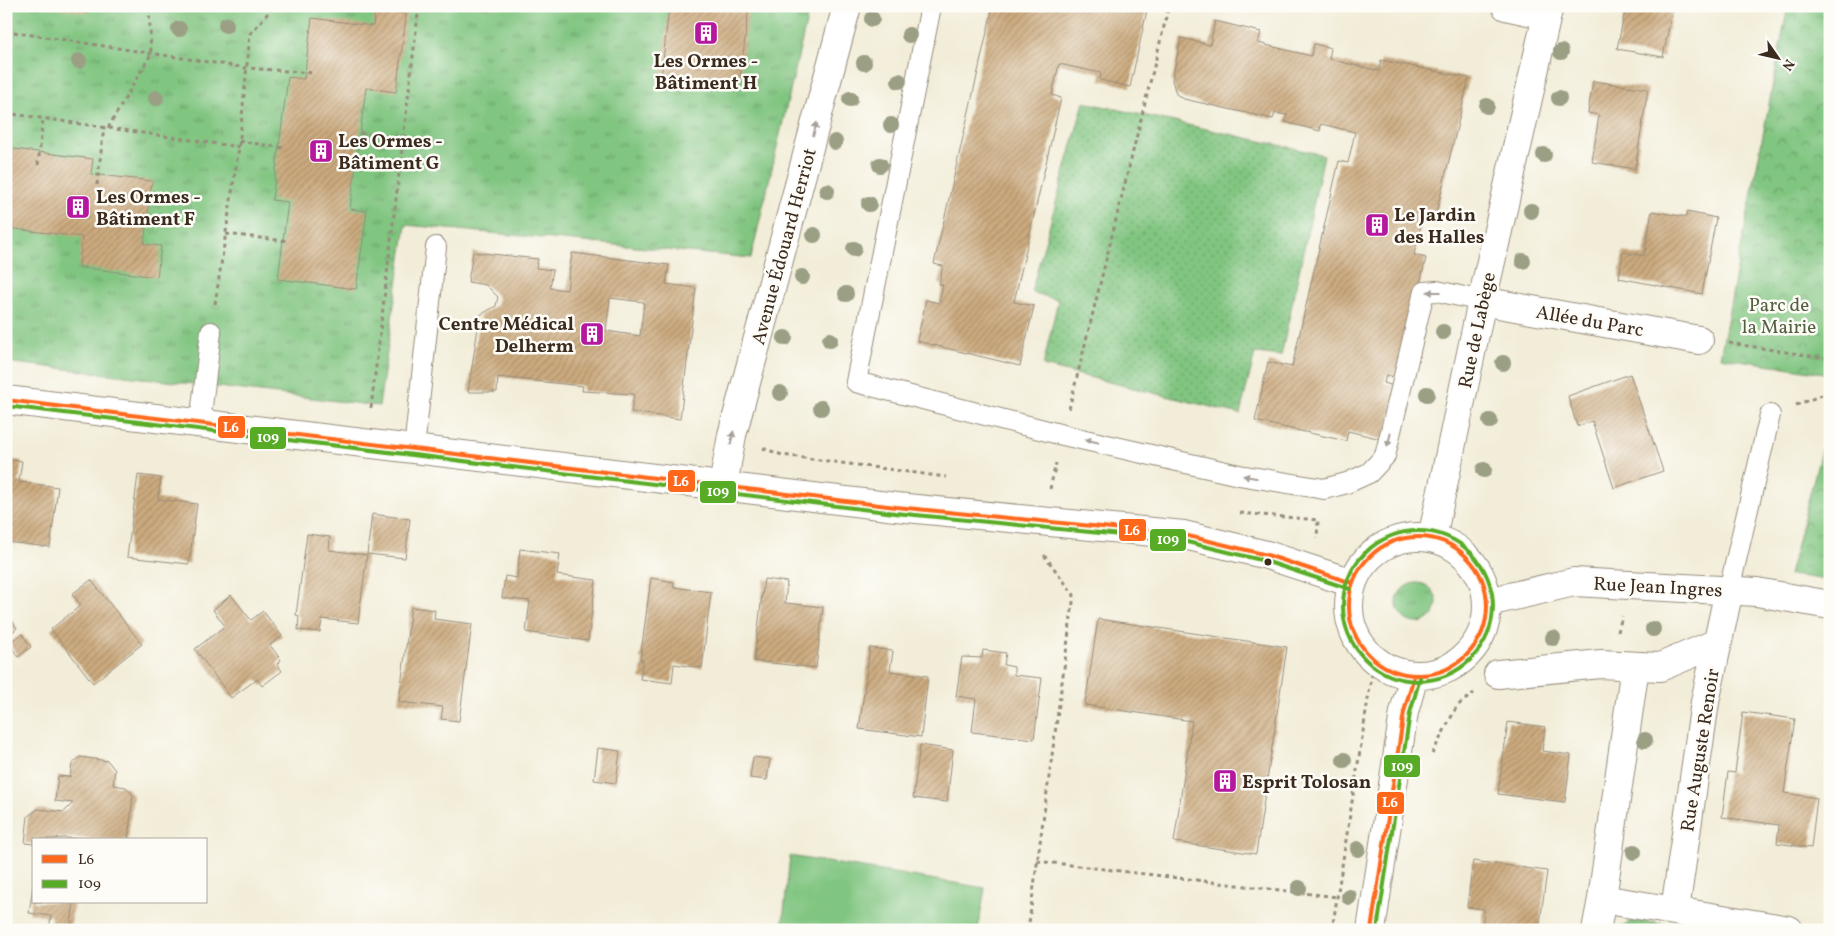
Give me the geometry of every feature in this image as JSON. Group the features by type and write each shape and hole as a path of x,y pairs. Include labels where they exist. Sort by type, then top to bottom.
{"street":[{"name":"Avenue Édouard Herriot","path":"723,486 732,436 847,6"},
{"path":"1506,6 1548,10"},
{"name":"Rue de Labège","path":"1432,538 1482,301 1548,10"},
{"name":"Allée du Parc","path":"1482,301 1699,340"},
{"path":"6,400 896,507 1046,520 1184,535 1267,555 1352,583"},
{"path":"1407,537 1432,538 1449,544 1464,554 1476,568 1484,584 1488,602 1485,625 1475,646 1458,663 1437,673 1414,676 1393,672 1374,661 1360,645 1351,626 1348,604 1352,583 1364,561 1383,545 1407,537"},
{"name":"Rue Jean Ingres","path":"1488,602 1574,582 1757,592 1830,605"},
{"name":"Rue Auguste Renoir","path":"1675,910 1705,702 1729,590"},
{"path":"1498,674 1601,664 1660,668 1717,643"},
{"path":"1596,930 1635,666"},
{"path":"1371,930 1404,712 1414,676"},
{"path":"1602,899 1789,930"}],"lane":[{"path":"931,6 856,382 1063,435 1239,475 1324,489 1347,483 1369,473 1386,456 1424,292 1437,291 1482,301"},
{"path":"414,449 436,247"},
{"path":"200,423 210,332"},
{"path":"1729,590 1770,415"}],"path":[{"path":"97,185 106,127 151,54 149,6"},
{"path":"210,332 239,147 250,34 274,6"},
{"path":"371,408 419,6"},
{"path":"1028,930 1074,595 1044,557 1050,490 1169,6"},
{"path":"6,31 247,68 314,73"},
{"path":"6,113 239,147"},
{"path":"38,165 43,118"},
{"path":"360,133 403,139"},
{"path":"239,141 284,148"},
{"path":"226,234 287,241"},
{"path":"1699,340 1830,359"},
{"path":"1770,415 1830,392"},
{"path":"1332,930 1374,661"},
{"path":"1431,758 1457,706 1498,674"},
{"path":"1037,861 1337,897"}],"green space":[{"path":"6,6 810,6 751,258 406,225 379,406 6,362"},
{"name":"Parc de la Mairie","path":"1788,6 1830,6 1830,374 1720,357"},
{"path":"1084,102 1324,155 1281,356 1255,353 1240,414 1043,366 1058,300 1031,292"},
{"path":"1830,416 1830,580 1789,575"},
{"path":"1417,583 1431,589 1437,603 1431,617 1417,623 1403,617 1397,603 1403,589"},
{"path":"790,856 985,888 978,930 782,930"},
{"path":"1641,921 1702,930 1618,930 1630,922"}],"building":[{"path":"43,6 89,6 88,13"},
{"name":"Les Ormes - Bâtiment H","path":"669,6 749,6 739,88 661,79"},
{"path":"993,6 1148,6 1130,87 1100,80 1101,73 1059,64 1052,95 1061,98 1014,302 1034,306 1020,366 917,341 926,300 939,303 943,285 939,284 943,266 934,264"},
{"path":"1626,6 1673,6 1663,57 1617,49"},
{"name":"Les Ormes - Bâtiment G","path":"375,10 406,14 406,18 396,92 366,88 350,209 367,211 356,289 278,279 288,202 272,200 288,77 304,79 312,18 373,26"},
{"name":"Le Jardin des Halles","path":"1215,21 1261,32 1258,43 1311,56 1314,44 1331,48 1329,59 1379,71 1381,60 1469,78 1435,218 1423,216 1414,255 1426,258 1398,378 1386,375 1384,383 1397,387 1385,440 1348,431 1346,441 1255,421 1268,362 1292,367 1339,161 1348,163 1355,132 1321,124 1320,131 1285,122 1287,115 1275,113 1273,119 1184,99 1176,94 1172,80 1181,38 1210,45"},
{"path":"1593,81 1648,89 1635,169 1592,162 1599,115 1588,113"},
{"name":"Les Ormes - Bâtiment F","path":"6,148 93,159 91,174 152,181 144,244 161,246 157,277 79,267 82,237 6,228"},
{"path":"1652,211 1686,217 1687,212 1716,218 1702,294 1619,278 1623,252 1644,256"},
{"name":"Centre Médical Delherm","path":"473,252 538,259 536,268 553,270 550,288 567,290 572,253 669,265 666,284 696,288 680,419 631,412 634,394 582,391 583,386 498,377 497,392 468,392 480,315 496,306 498,297 486,285 468,282","holes":["610,298 644,302 640,336 606,331"]},
{"path":"1630,374 1663,471 1614,488 1592,421 1577,426 1568,396"},
{"path":"6,459 22,461 19,482 58,487 50,547 6,542"},
{"path":"138,475 161,478 158,499 197,504 189,564 127,557"},
{"path":"372,514 410,519 405,558 367,554"},
{"path":"307,534 330,537 329,550 367,555 358,623 322,619 320,632 298,630 299,616 296,615"},
{"path":"520,549 560,554 557,575 596,580 588,641 526,632 530,601 502,598 505,576 517,578"},
{"path":"651,578 674,582 673,587 711,592 702,668 674,664 672,683 640,679 643,660 640,660"},
{"path":"764,579 787,582 785,603 823,607 816,668 754,661"},
{"path":"91,580 142,644 93,683 51,629 81,605 72,594"},
{"path":"231,595 251,620 263,611 282,636 270,645 281,660 277,664 282,671 262,686 257,679 231,698 195,649 225,626 213,610"},
{"path":"411,607 435,610 434,619 472,624 459,721 441,719 443,707 399,702"},
{"path":"6,612 17,628 13,632 6,631"},
{"name":"Esprit Tolosan","path":"1098,619 1287,647 1256,854 1174,842 1192,721 1085,705"},
{"path":"22,634 31,647 18,657 9,643"},
{"path":"870,648 893,651 890,671 928,676 921,737 859,729"},
{"path":"983,650 1006,653 1004,665 1014,667 1014,675 1042,678 1034,739 972,732 976,699 956,696 962,657 982,658"},
{"path":"1743,712 1795,719 1784,793 1817,798 1811,848 1777,843 1779,825 1722,817 1728,772 1735,773"},
{"path":"1508,722 1545,727 1542,751 1571,755 1565,802 1498,794"},
{"path":"920,745 953,750 947,802 913,798"},
{"path":"598,748 620,751 616,783 594,780"},
{"path":"80,757 108,761 115,770 113,785 126,787 133,795 128,838 32,838 32,844 25,843 28,816 38,809 64,812 73,803 55,801 58,776 70,777 72,764"},
{"path":"753,757 770,759 767,780 750,778"},
{"path":"1473,861 1547,871 1539,930 1482,930 1484,909 1467,907"},
{"path":"32,893 32,904 74,904 70,930 49,930 51,916 29,913"}],"transit line":[{"name":"L6","path":"6,400 896,507 1184,535 1267,555 1352,583"},
{"name":"109","path":"6,406 895,513 1183,541 1265,561 1350,589"},
{"name":"109","path":"1418,531 1433,532 1447,536 1460,543 1471,553 1481,564 1488,577 1492,591 1493,606 1492,621 1488,635 1481,648 1471,659 1460,669 1447,676 1433,680 1418,681 1403,680 1389,676 1376,669 1365,659 1355,648 1348,635 1344,621 1343,606 1344,591 1348,577 1355,564 1365,553 1376,543 1389,536 1403,532 1418,531"},
{"name":"L6","path":"1418,537 1432,538 1444,542 1456,548 1467,557 1476,568 1482,580 1486,592 1487,606 1486,620 1482,632 1476,644 1467,655 1456,664 1444,670 1432,674 1418,675 1404,674 1392,670 1380,664 1369,655 1360,644 1354,632 1350,620 1349,606 1350,592 1354,580 1360,568 1369,557 1380,548 1392,542 1404,538 1418,537"},
{"name":"L6","path":"1371,930 1404,712 1414,676"},
{"name":"109","path":"1377,930 1410,713 1420,678"}],"place":[{"name":"Les Ormes - Bâtiment H","path":"706,33"},
{"name":"Les Ormes - Bâtiment G","path":"321,151"},
{"name":"Les Ormes - Bâtiment F","path":"78,207"},
{"name":"Le Jardin des Halles","path":"1377,225"},
{"name":"Centre Médical Delherm","path":"592,334"},
{"name":"Esprit Tolosan","path":"1225,781"}]}
